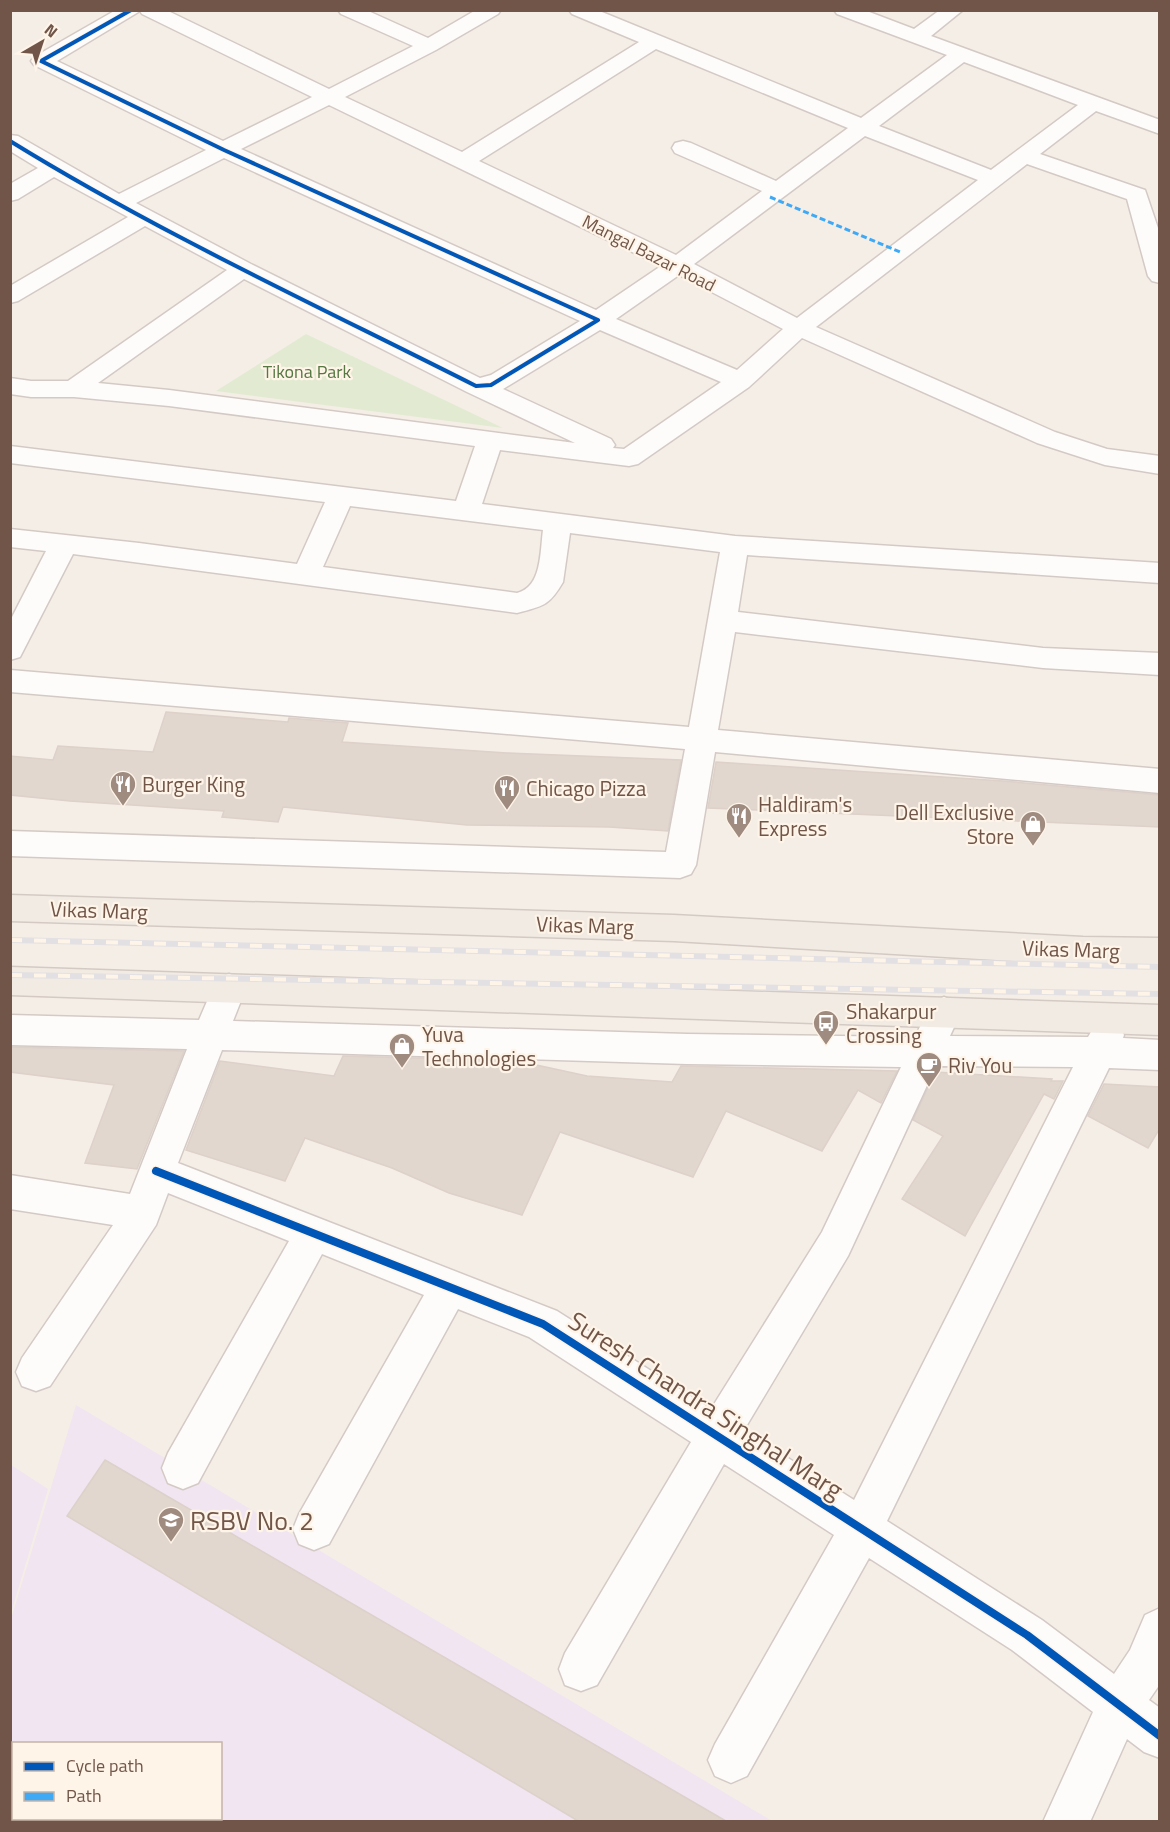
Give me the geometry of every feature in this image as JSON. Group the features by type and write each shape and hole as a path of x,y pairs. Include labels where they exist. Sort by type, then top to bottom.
{"main road":[{"name":"Vikas Marg","path":"10,908 674,928 1083,951 1160,952"},
{"path":"10,981 1160,1020"}],"street":[{"path":"131,10 40,61 224,150 598,320 740,381"},
{"name":"Mangal Bazar Road","path":"149,10 326,98 678,265 726,293 799,328 1026,430 1092,452 1144,465 1160,465"},
{"path":"348,10 429,46"},
{"path":"120,202 429,46 491,10"},
{"path":"579,10 994,179"},
{"path":"844,10 1093,103 1157,124"},
{"path":"916,37 953,10"},
{"path":"462,162 654,41"},
{"path":"476,386 491,386 598,320 678,265 962,54"},
{"path":"10,386 31,389 74,389 293,414 629,458 740,381 799,328 1093,103"},
{"path":"10,141 54,168 243,269 476,386 629,458"},
{"path":"683,147 778,190"},
{"path":"1023,156 1137,195 1160,276"},
{"path":"10,194 54,168"},
{"path":"10,296 146,216"},
{"path":"74,389 243,269"},
{"path":"466,511 490,441"},
{"path":"10,454 735,545 1160,573"},
{"path":"306,575 341,496"},
{"path":"10,538 517,603 536,598 549,582 558,523"},
{"path":"10,650 64,544"},
{"path":"10,843 680,865 735,545"},
{"path":"721,620 1043,658 1160,664"},
{"path":"10,681 389,710 701,741 1160,781"},
{"path":"36,1372 143,1213 156,1171 228,988"},
{"path":"581,1669 718,1436 836,1244 944,1012"},
{"path":"731,1760 862,1528 1115,1018"},
{"path":"10,1030 783,1052 1099,1051 1160,1054"},
{"name":"Suresh Chandra Singhal Marg","path":"156,1171 543,1324 1027,1635 1160,1736"},
{"path":"10,1192 143,1213"},
{"path":"183,1468 314,1233"},
{"path":"314,1530 449,1287"},
{"path":"1066,1821 1119,1706 1146,1665 1160,1630"}],"shaded area":[{"name":"RSBV No. 2","path":"76,1405 772,1821 11,1822 11,1619"},
{"path":"10,1465 48,1489 11,1613"}],"green space":[{"name":"Tikona Park","path":"306,334 503,428 216,391"}],"building":[{"path":"166,712 288,722 289,718 348,723 342,742 507,753 681,760 668,831 609,827 467,825 283,807 278,822 222,817 224,811 10,795 10,756 53,760 58,746 153,752"},
{"path":"716,762 1003,781 1160,795 1160,827 708,808"},
{"path":"10,1047 184,1051 137,1169 85,1163 114,1085 10,1072"},
{"path":"343,1056 518,1061 587,1076 672,1082 681,1066 897,1071 881,1103 858,1090 822,1151 726,1111 693,1177 560,1132 522,1215 449,1193 392,1168 305,1138 285,1181 186,1150 220,1061 334,1076"},
{"path":"935,1072 1063,1081 1054,1099 1044,1094 965,1236 902,1199 943,1136 913,1120"},
{"path":"1104,1084 1160,1087 1160,1128 1148,1148 1088,1116"},
{"path":"105,1460 726,1821 578,1821 67,1516"}],"railway":[{"path":"10,940 1160,967"},
{"path":"10,975 1160,994"}],"marked path":[{"path":"770,197 900,252"}],"cycle path":[{"path":"10,141 54,168 243,269 476,386 491,385 598,320 224,150 41,61 131,10"},
{"path":"156,1171 543,1324 1027,1635 1160,1736"}],"place":[{"name":"Burger King","path":"123,807"},
{"name":"Chicago Pizza","path":"507,811"},
{"name":"Haldiram's Express","path":"739,839"},
{"name":"Dell Exclusive Store","path":"1033,847"},
{"name":"Shakarpur Crossing","path":"826,1046"},
{"name":"Yuva Technologies","path":"402,1069"},
{"name":"Riv You","path":"929,1088"},
{"name":"RSBV No. 2","path":"171,1543"}]}
